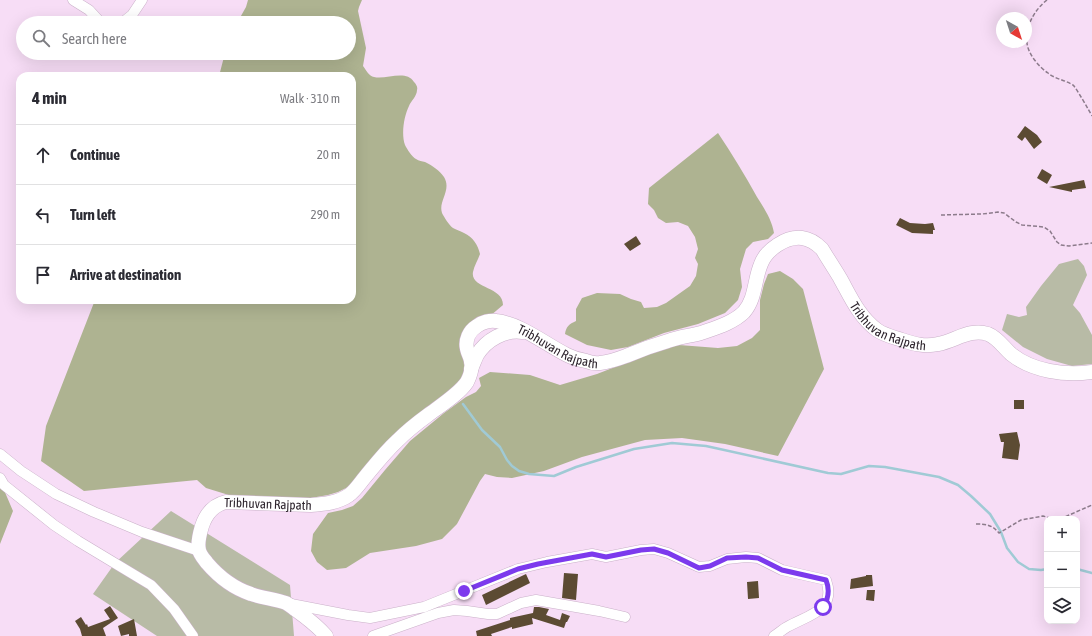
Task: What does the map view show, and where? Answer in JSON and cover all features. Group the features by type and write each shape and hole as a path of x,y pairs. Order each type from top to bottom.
{"highway":[{"name":"Tribhuvan Rajpath","path":"199,551 198,544 206,517 211,509 222,502 231,501 300,505 320,504 337,501 351,494 396,441 456,393 465,384 470,376 472,363 467,350 467,341 471,332 477,326 489,321 496,321 528,333 568,356 587,362 598,363 612,360 669,340 715,328 739,316 748,307 754,293 760,264 769,252 776,246 794,238 801,238 822,249 860,312 871,325 886,335 928,346 941,344 969,334 983,333 996,338 1011,354 1033,366 1070,373 1092,372"},
{"path":"471,370 477,355 492,339 511,332 518,331 528,333"},
{"path":"199,551 214,572 222,579 251,594 287,604 311,620 326,636"}],"street":[{"path":"73,0 89,10 95,16"},
{"path":"131,16 142,0"},
{"path":"0,454 21,471 56,494 142,532 199,551"},
{"path":"0,478 4,485 54,525 151,585 174,609 193,636"},
{"path":"373,636 518,569 592,554 606,557 654,549 668,553 699,568 710,566 727,558 758,558 782,570 826,580 829,588 828,600 823,607 816,613 786,627 774,636"},
{"path":"287,604 370,618 427,611 454,610 497,614 521,603 536,600 625,617"}],"path":[{"path":"1047,0 1037,9 1029,25 1026,36 1029,51 1041,67 1048,73 1074,85 1092,116"},
{"path":"941,215 998,212 1022,225 1044,227 1050,231 1055,239 1061,244 1068,246 1092,243"},
{"path":"1067,516 1092,506"},
{"path":"976,524 985,524 994,527 999,533 1022,520 1044,516"}],"green space":[{"path":"248,0 362,0 358,11 366,48 363,66 372,76 379,78 401,75 406,76 416,85 417,92 409,106 404,120 403,136 405,145 414,158 433,167 444,177 446,182 446,191 441,209 442,213 451,227 467,235 475,242 480,254 473,272 473,278 476,282 498,294 502,299 503,305 490,316 479,318 466,369 459,383 358,478 348,487 338,492 311,498 286,499 232,496 206,488 197,480 84,491 41,461 46,426 93,304 356,304 356,72 220,72 223,60 356,60 356,16 241,16"},
{"path":"718,133 765,210 770,219 774,233 768,239 753,242 746,249 740,269 742,287 738,300 725,313 698,324 664,333 628,347 611,350 587,345 565,334 568,326 576,321 576,309 582,298 597,293 620,294 641,302 644,308 657,307 666,303 690,286 696,276 698,264 695,258 698,249 695,237 688,226 678,222 666,223 658,218 654,210 648,204 649,188"},
{"path":"1078,259 1084,266 1087,275 1073,305 1080,313 1092,335 1092,364 1072,366 1047,359 1023,347 1002,330 1007,314 1019,317 1027,315 1026,307 1059,264"},
{"path":"780,271 793,279 803,289 824,369 778,456 725,444 682,438 645,440 582,457 544,471 512,478 497,477 485,474 457,524 442,539 416,546 370,553 346,568 327,570 317,562 311,551 313,534 328,513 353,506 362,498 410,441 444,413 466,397 476,392 481,386 479,378 490,372 530,375 560,385 597,374 661,349 679,345 718,348 737,346 752,338 760,330 760,300 764,284 768,274"},
{"path":"0,486 4,490 13,511 0,544"},
{"path":"171,511 290,585 294,636 157,636 93,594 115,563"}],"building":[{"path":"1025,126 1037,135 1042,142 1034,149 1025,137 1022,141 1017,137"},
{"path":"1042,169 1052,175 1047,184 1037,178"},
{"path":"1084,180 1086,188 1072,190 1072,192 1049,187"},
{"path":"900,218 910,223 933,223 935,230 933,230 933,234 912,233 896,225"},
{"path":"636,236 641,244 630,251 624,244"},
{"path":"1014,400 1024,400 1024,409 1014,409"},
{"path":"1017,432 1020,445 1018,460 1002,458 1004,442 1001,442 999,434"},
{"path":"564,573 578,574 576,600 562,598"},
{"path":"526,574 530,583 486,605 482,595"},
{"path":"872,575 873,586 850,589 851,579"},
{"path":"758,581 759,598 748,599 747,582"},
{"path":"867,590 875,590 874,601 866,600"},
{"path":"110,606 118,618 103,628 106,636 82,636 75,621 81,617 88,627 110,619 104,610"},
{"path":"534,607 549,609 546,615 560,620 562,613 570,616 564,628 532,618 533,624 512,629 512,627 491,634 492,636 477,636 476,631 510,620 510,618 533,613"},
{"path":"134,619 137,636 129,636 129,634 121,636 118,626"}],"waterway":[{"path":"463,404 482,430 500,447 512,466 519,471 529,474 554,476 576,467 634,449 672,443 706,446 828,473 841,474 869,466 885,467 939,477 958,485 990,514 1001,532 1007,548 1018,562 1029,569 1044,570"},
{"path":"1080,570 1092,573"}],"route":[{"path":"464,591 518,569 538,564 584,555 592,554 606,557 654,549 668,553 699,568 710,566 727,558 758,558 782,570 826,580 829,588 828,600 823,607"}]}
